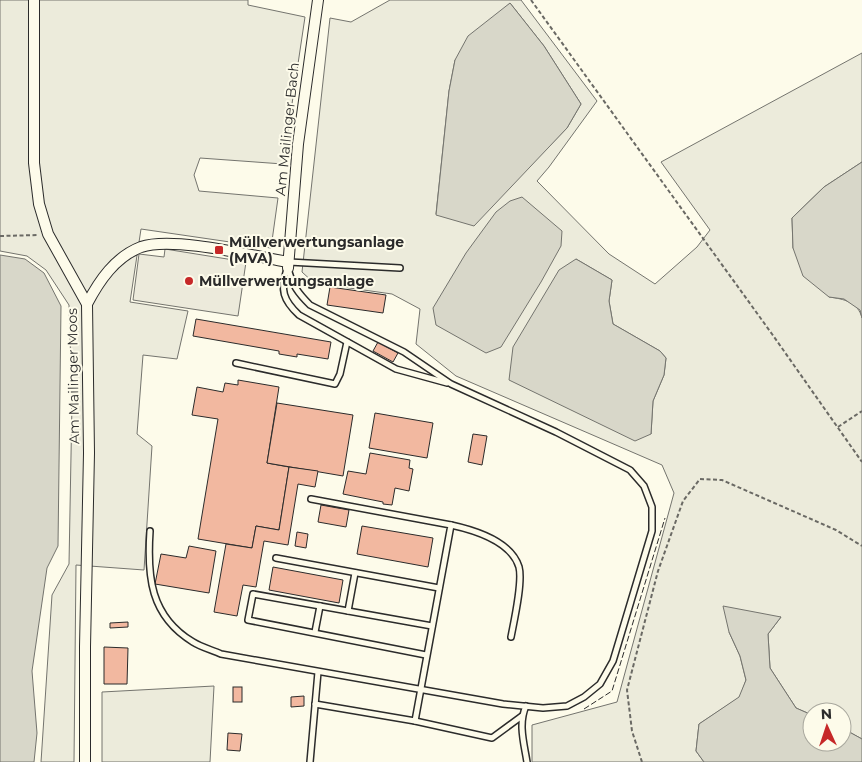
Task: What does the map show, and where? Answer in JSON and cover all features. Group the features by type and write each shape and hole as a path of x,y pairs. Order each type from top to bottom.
{"street":[{"name":"Am Mailinger Moos","path":"34,0 34,163 40,204 48,234 87,304 89,453 85,762"},
{"name":"Am Mailinger Bach","path":"288,265 298,144 318,0"},
{"path":"87,304 99,281 118,261 141,247 167,243 288,265"}],"lane":[{"path":"288,265 400,268"},
{"path":"150,531 149,574 154,596 164,617 176,631 194,643 221,654 318,672 543,708 567,706 584,698 600,684 613,661 652,532 652,507 644,486 630,470 556,432 451,384 396,369 299,315 290,306 282,284 288,265"},
{"path":"288,265 292,283 298,293 310,304 404,352 451,384"},
{"path":"236,363 335,384 340,374 347,342"},
{"path":"311,499 452,525 476,531 500,544 512,555 519,568 519,586 511,637"},
{"path":"415,721 452,525"},
{"path":"276,558 439,588"},
{"path":"348,611 355,573"},
{"path":"426,655 248,620 253,594 432,626"},
{"path":"315,632 320,606"},
{"path":"310,762 318,672"},
{"path":"315,704 415,721 492,738 522,716"},
{"path":"526,706 521,726 527,762"}],"path":[{"path":"530,0 862,462"},
{"path":"0,236 48,234"},
{"path":"838,427 862,411"},
{"path":"642,762 632,731 627,690 658,571 683,501 700,479 722,480 836,530 862,546"}],"shaded area":[{"path":"0,0 248,0 248,5 305,17 283,164 200,158 194,175 199,191 278,198 271,248 141,229 130,302 188,311 177,359 143,355 137,434 152,446 144,570 76,565 74,762 41,762 52,595 69,564 72,402 69,305 46,270 27,256 0,251"},
{"path":"390,0 521,0 597,101 537,181 609,254 655,284 697,247 710,230 661,162 862,53 862,162 824,187 792,218 793,248 829,297 850,302 857,308 862,318 862,739 852,734 852,702 802,702 802,711 796,708 770,668 768,634 781,617 729,632 740,656 746,680 740,697 699,724 696,751 704,762 532,762 532,725 617,702 674,493 662,465 456,376 416,344 420,309 392,294 314,283 302,272 330,18 351,22","holes":["510,3 544,46 581,104 567,128 516,180 436,214 449,91 455,60","576,259 612,280 609,301 613,324 660,351 666,358 664,375 653,401 651,434"]},
{"path":"510,3 544,46 581,104 567,128 474,226 436,215 449,91 455,60 468,36"},
{"path":"862,162 862,318 860,310 844,299 829,297 803,276 793,248 792,218 824,187"},
{"path":"522,197 562,231 561,246 501,347 486,353 436,325 433,308 466,253 496,212 510,201"},
{"name":"Müllverwertungsanlage","path":"165,249 246,262 238,316 133,300 139,254 164,257"},
{"path":"0,255 25,259 44,273 61,306 58,546 47,568 32,671 37,733 34,762 0,762"},
{"path":"576,259 612,280 609,301 613,324 660,351 666,358 664,375 653,401 651,434 635,441 509,380 513,347 559,270"},
{"path":"723,606 781,617 768,634 770,668 796,708 802,711 802,752 852,752 852,734 862,739 862,762 704,762 696,751 699,724 739,697 746,680 740,656 729,632"},
{"path":"214,686 210,762 102,762 102,692"}],"building":[{"path":"330,287 386,295 383,313 327,305"},
{"path":"196,319 331,342 328,359 297,354 297,357 279,354 279,351 193,336"},
{"path":"378,342 398,353 393,362 373,351"},
{"path":"238,380 279,387 267,463 289,467 279,530 256,526 252,548 198,539 218,419 192,415 197,387 223,392 225,383 238,385"},
{"path":"277,403 353,415 343,476 267,463"},
{"path":"375,413 433,423 427,458 369,448"},
{"path":"473,434 487,436 482,465 468,462"},
{"path":"370,453 410,460 409,468 413,469 409,491 395,488 392,505 343,494 348,471 366,474"},
{"path":"289,467 318,471 315,487 298,484 288,545 264,541 256,587 243,585 237,616 214,612 226,544 252,548 256,526 279,530"},
{"path":"321,505 349,510 346,527 318,522"},
{"path":"362,526 433,538 428,567 357,554"},
{"path":"297,532 308,534 306,548 295,546"},
{"path":"189,546 216,551 209,593 155,584 161,554 186,558"},
{"path":"273,567 343,580 339,603 269,590"},
{"path":"128,622 128,627 110,628 110,623"},
{"path":"104,647 128,648 127,684 104,684"},
{"path":"233,687 242,687 242,702 233,702"},
{"path":"304,696 304,706 291,707 291,697"},
{"path":"228,733 242,734 240,751 227,750"}],"fence":[{"path":"584,709 612,691 665,518"}],"place":[{"name":"Müllverwertungsanlage (MVA)","path":"219,250"},
{"name":"Müllverwertungsanlage","path":"189,281"}]}
